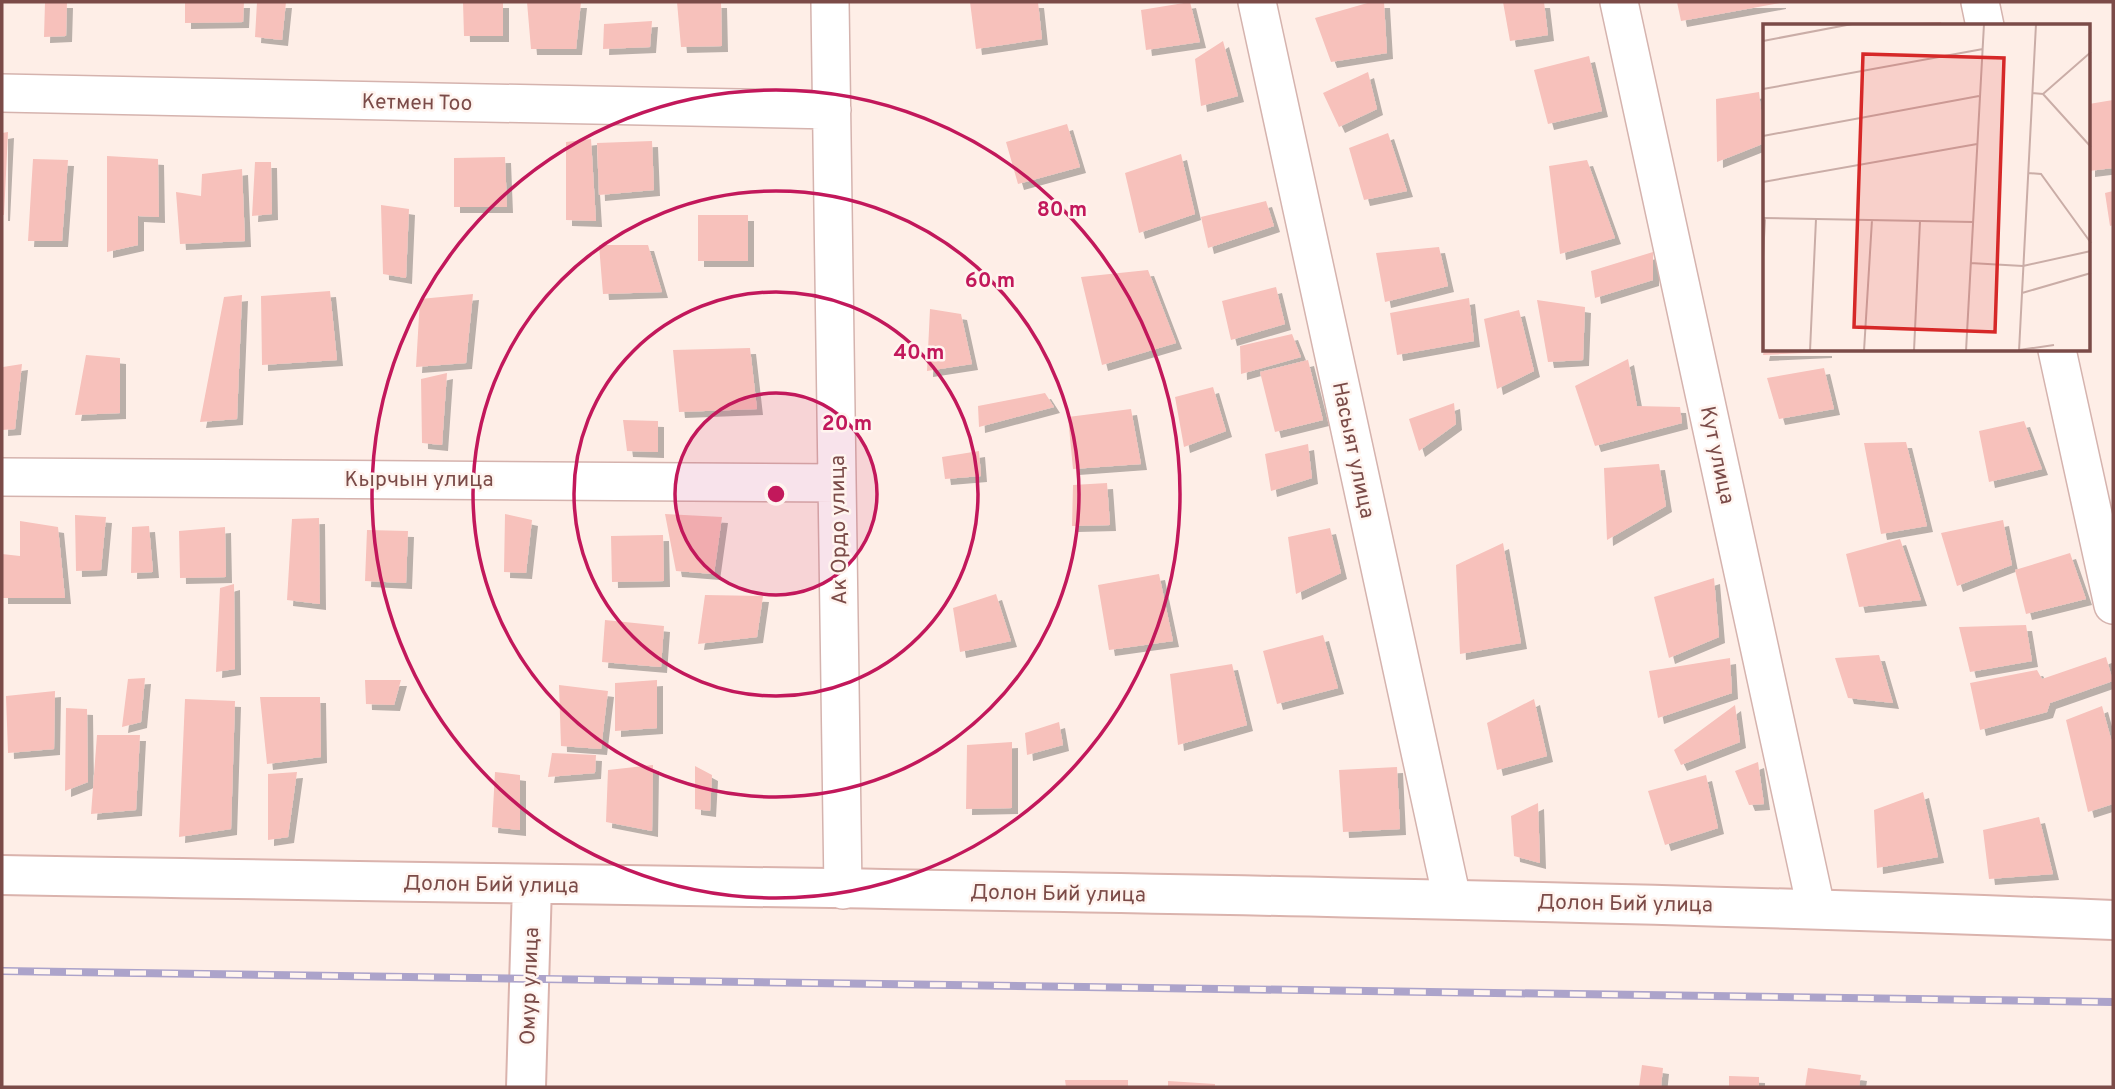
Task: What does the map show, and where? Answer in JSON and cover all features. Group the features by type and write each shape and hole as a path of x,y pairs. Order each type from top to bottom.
{"street":[{"name":"Ак Ордо улица","path":"830,2 843,890"},
{"name":"Насыят улица","path":"1257,2 1452,899"},
{"name":"Кут улица","path":"1619,2 1816,908"},
{"path":"1980,2 1986,24"},
{"name":"Кетмен Тоо","path":"2,93 832,110"},
{"path":"2057,352 2113,605"},
{"name":"Кырчын улица","path":"2,477 837,482"},
{"name":"Долон Бий улица","path":"2,874 1452,899 1816,908 2113,920"},
{"name":"Омур улица","path":"526,1087 532,885"}],"building":[{"path":"45,2 67,2 66,36 44,37"},
{"path":"185,2 244,2 243,22 185,23"},
{"path":"257,2 286,2 282,40 255,37"},
{"path":"463,2 503,2 503,36 464,36"},
{"path":"527,2 581,2 576,49 531,49"},
{"path":"677,2 721,2 722,46 681,47"},
{"path":"970,2 1038,2 1042,39 976,49"},
{"path":"1190,2 1200,42 1146,50 1141,10"},
{"path":"1371,2 1384,2 1387,53 1331,62 1315,18"},
{"path":"1503,2 1544,2 1548,35 1510,41"},
{"path":"1677,2 1780,2 1780,3 1681,21"},
{"path":"652,21 650,47 603,49 604,24"},
{"path":"1941,22 1942,24 1887,24"},
{"path":"1223,41 1238,96 1201,106 1195,59"},
{"path":"1589,56 1602,111 1548,124 1534,70"},
{"path":"1368,72 1377,109 1339,127 1323,93"},
{"path":"1759,92 1763,144 1717,162 1716,99"},
{"path":"2113,100 2113,168 2090,171 2090,104"},
{"path":"1067,124 1080,167 1018,184 1006,142"},
{"path":"8,132 4,215 2,215 2,133"},
{"path":"1388,133 1407,191 1364,200 1349,148"},
{"path":"591,139 596,221 566,220 566,142"},
{"path":"652,141 654,190 599,195 597,143"},
{"path":"1181,154 1195,214 1139,233 1125,173"},
{"path":"107,156 158,159 159,217 138,216 138,245 107,252"},
{"path":"505,157 507,207 454,207 454,158"},
{"path":"33,159 68,160 62,241 28,241"},
{"path":"1587,160 1615,238 1560,254 1549,166"},
{"path":"255,162 271,162 272,214 252,216"},
{"path":"242,169 245,241 180,244 176,192 201,196 202,174"},
{"path":"2113,191 2113,225 2110,226 2105,193"},
{"path":"1266,201 1274,226 1208,248 1201,217"},
{"path":"381,205 409,209 406,278 383,274"},
{"path":"698,215 748,215 748,261 698,261"},
{"path":"599,245 648,245 662,292 603,294"},
{"path":"1439,247 1448,286 1385,302 1376,253"},
{"path":"1653,252 1653,280 1595,298 1591,271"},
{"path":"1148,270 1176,343 1102,365 1081,277"},
{"path":"1276,287 1285,324 1231,340 1222,301"},
{"path":"330,291 337,360 262,365 261,296"},
{"path":"473,294 466,363 416,367 420,299"},
{"path":"242,295 237,419 200,422 224,297"},
{"path":"1469,298 1474,341 1397,355 1390,313"},
{"path":"1537,300 1585,307 1583,360 1548,362"},
{"path":"930,309 961,314 972,364 927,371"},
{"path":"1519,310 1534,371 1497,389 1484,319"},
{"path":"1292,334 1301,357 1241,374 1240,346"},
{"path":"750,348 757,409 679,412 673,350"},
{"path":"1764,352 1826,352 1763,355"},
{"path":"86,355 120,358 120,413 75,415"},
{"path":"1628,359 1637,406 1680,407 1682,423 1595,446 1575,386"},
{"path":"1308,360 1323,420 1275,432 1260,372"},
{"path":"22,364 15,429 2,430 3,367"},
{"path":"1824,368 1834,409 1779,419 1767,378"},
{"path":"447,373 442,445 422,443 421,379"},
{"path":"1213,387 1226,431 1184,447 1175,397"},
{"path":"1045,393 1054,407 979,427 978,406"},
{"path":"1454,403 1456,424 1419,451 1409,419"},
{"path":"1131,409 1141,464 1073,469 1068,417"},
{"path":"623,420 658,421 658,452 627,451"},
{"path":"2024,421 2042,469 1989,482 1979,431"},
{"path":"1906,442 1927,526 1881,534 1864,443"},
{"path":"1308,444 1312,478 1271,491 1265,454"},
{"path":"979,451 981,476 945,479 942,457"},
{"path":"1659,464 1666,506 1607,540 1604,468"},
{"path":"1107,483 1110,525 1072,526 1073,485"},
{"path":"505,514 532,520 526,573 504,572"},
{"path":"665,514 722,517 714,574 676,571"},
{"path":"75,515 106,517 101,570 76,571"},
{"path":"319,518 320,604 287,600 292,519"},
{"path":"2003,520 2012,565 1957,586 1941,533"},
{"path":"20,521 58,527 65,598 2,598 2,554 20,556"},
{"path":"149,526 153,572 131,573 132,527"},
{"path":"225,527 226,577 180,578 179,531"},
{"path":"1330,528 1341,573 1296,594 1288,537"},
{"path":"367,530 408,531 406,583 365,581"},
{"path":"663,535 664,581 612,582 611,536"},
{"path":"1900,539 1921,600 1859,607 1846,554"},
{"path":"1503,543 1521,643 1460,654 1456,565"},
{"path":"2070,553 2086,599 2026,614 2015,570"},
{"path":"1159,574 1173,641 1109,650 1098,585"},
{"path":"1714,578 1719,637 1669,658 1654,597"},
{"path":"234,584 235,669 216,672 220,588"},
{"path":"996,594 1011,641 960,652 953,608"},
{"path":"705,595 763,596 757,637 698,644"},
{"path":"605,620 664,626 661,667 602,662"},
{"path":"2026,625 2032,661 1970,672 1959,627"},
{"path":"1323,635 1338,688 1277,704 1263,651"},
{"path":"1879,655 1893,703 1848,698 1835,658"},
{"path":"2106,657 2113,681 2050,703 2047,712 1980,730 1970,683 2037,670 2042,679"},
{"path":"1730,658 1732,693 1658,718 1649,671"},
{"path":"1232,664 1247,725 1178,745 1170,674"},
{"path":"145,678 141,722 122,727 128,679"},
{"path":"365,680 401,680 394,705 366,704"},
{"path":"657,680 657,728 615,731 615,683"},
{"path":"559,685 608,691 601,749 561,746"},
{"path":"55,691 54,749 8,753 6,696"},
{"path":"260,697 320,697 321,757 267,764"},
{"path":"185,699 235,701 231,829 179,837"},
{"path":"1534,699 1547,756 1497,770 1487,723"},
{"path":"1735,705 1740,742 1681,765 1674,750"},
{"path":"2102,706 2113,746 2113,804 2088,812 2066,720"},
{"path":"66,708 87,709 88,782 65,791"},
{"path":"1059,722 1063,745 1027,755 1025,733"},
{"path":"97,735 140,735 136,810 91,814"},
{"path":"1012,742 1012,808 966,809 967,745"},
{"path":"552,753 596,755 595,773 548,777"},
{"path":"1758,762 1764,804 1749,805 1735,771"},
{"path":"653,765 652,831 606,822 608,770"},
{"path":"695,766 712,775 710,811 695,809"},
{"path":"1397,767 1400,829 1343,832 1339,770"},
{"path":"297,772 288,837 268,840 268,774"},
{"path":"495,772 520,775 520,830 492,827"},
{"path":"1706,775 1718,828 1665,845 1648,791"},
{"path":"1923,792 1938,857 1877,868 1874,810"},
{"path":"1538,803 1540,863 1514,856 1511,816"},
{"path":"2039,817 2053,874 1989,879 1983,830"},
{"path":"1642,1065 1663,1068 1661,1087 1639,1087"},
{"path":"1808,1068 1861,1075 1859,1087 1805,1087"},
{"path":"1729,1076 1759,1077 1759,1087 1729,1087"},
{"path":"1065,1080 1128,1080 1128,1087 1066,1087"},
{"path":"1168,1081 1215,1084 1215,1087 1168,1087"}],"railway":[{"path":"2,971 2113,1002"}]}
